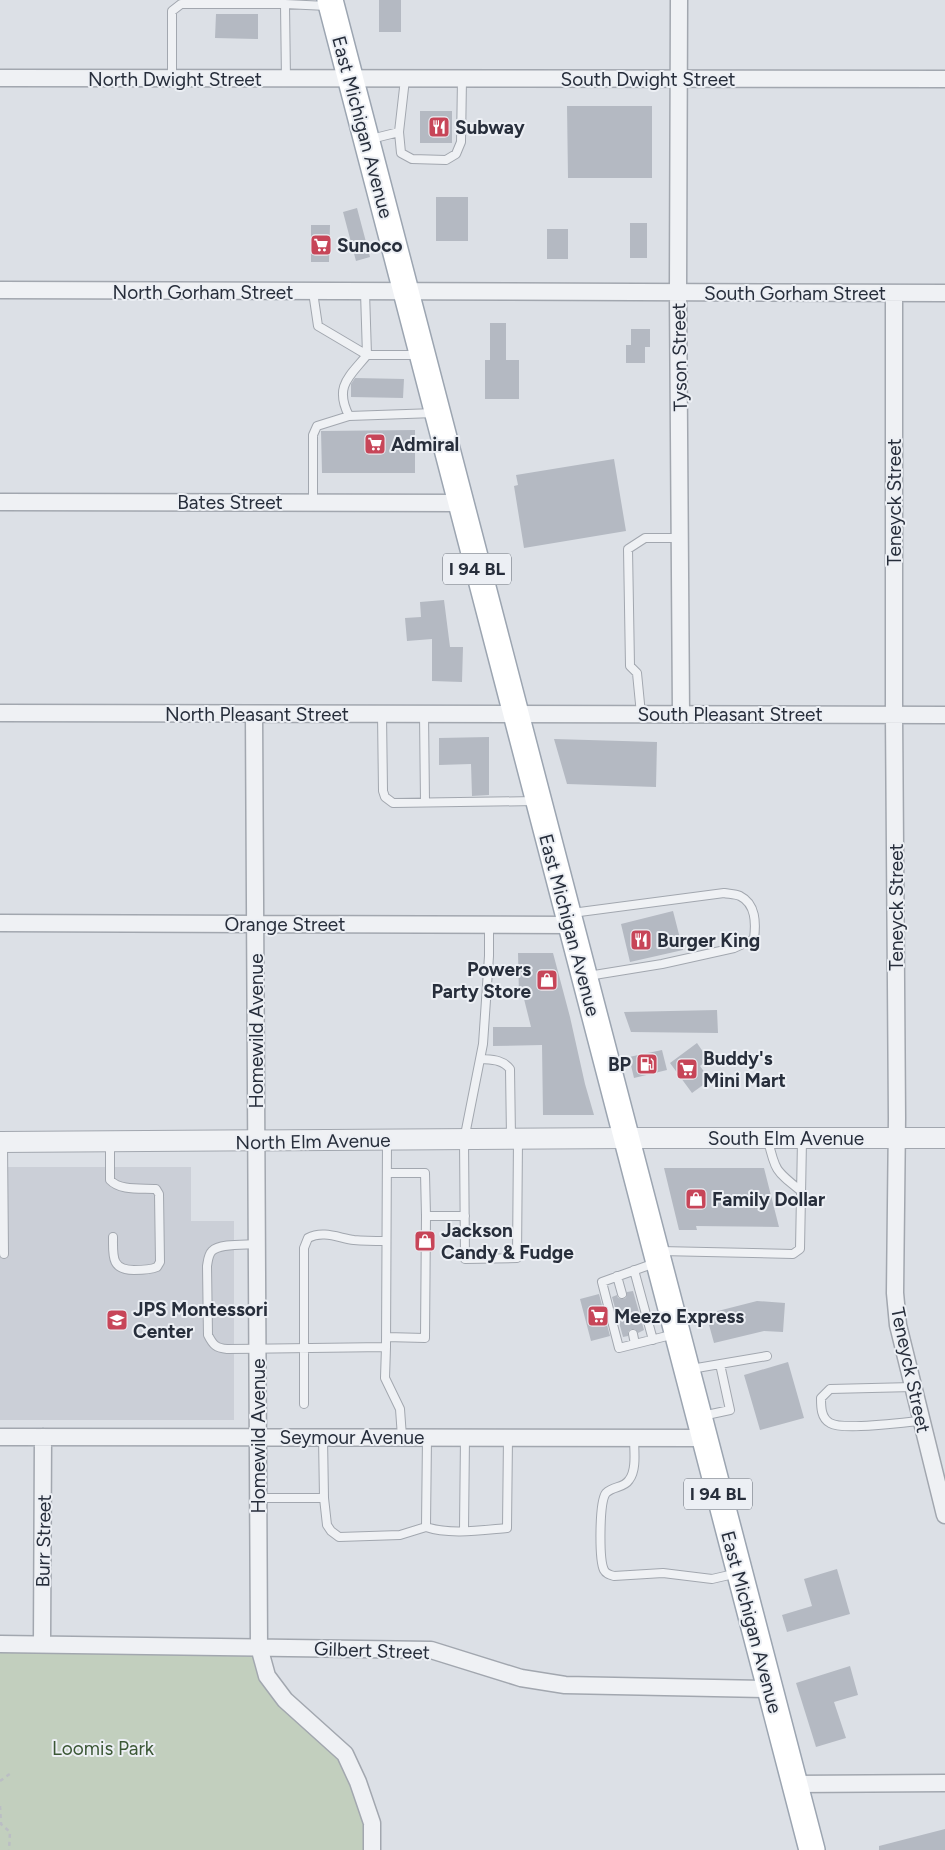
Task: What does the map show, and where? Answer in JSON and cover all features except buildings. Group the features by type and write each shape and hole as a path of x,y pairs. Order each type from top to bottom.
{"main road":[{"name":"East Michigan Avenue","path":"330,3 812,1850"}],"street":[{"name":"Tyson Street","path":"679,0 678,293 681,714"},
{"name":"North Dwight Street","path":"0,78 350,79"},
{"name":"South Dwight Street","path":"350,79 945,79"},
{"name":"North Gorham Street","path":"0,290 405,292"},
{"name":"South Gorham Street","path":"405,292 945,293"},
{"name":"Teneyck Street","path":"894,293 897,1138 895,1293 898,1325 945,1515"},
{"name":"Bates Street","path":"0,502 460,503"},
{"name":"North Pleasant Street","path":"0,713 515,714"},
{"name":"Homewild Avenue","path":"254,714 259,1647 267,1676 285,1700 345,1754 358,1782 372,1823 372,1850"},
{"name":"South Pleasant Street","path":"515,714 945,715"},
{"name":"Orange Street","path":"0,923 489,924 569,919"},
{"name":"South Elm Avenue","path":"626,1138 945,1138"},
{"name":"North Elm Avenue","path":"1,1142 255,1142 626,1138"},
{"name":"Seymour Avenue","path":"0,1437 634,1438 701,1428"},
{"name":"Burr Street","path":"42,1644 43,1437"},
{"name":"Gilbert Street","path":"0,1644 431,1650 520,1678 565,1685 770,1689"},
{"path":"794,1784 945,1783"}],"lane":[{"path":"172,78 172,11 182,4 330,3"},
{"path":"285,4 286,80"},
{"path":"405,79 399,132 401,153 412,159 446,160 456,154 461,142 462,79"},
{"path":"366,140 399,132"},
{"path":"313,292 318,326 367,355 422,355"},
{"path":"349,416 343,404 344,383 367,355 365,292"},
{"path":"313,503 313,435 317,426 349,416 437,413"},
{"path":"641,714 637,673 630,666 628,549 645,538 680,538"},
{"path":"382,714 383,790 385,797 393,803 538,801"},
{"path":"424,714 425,802"},
{"path":"569,919 724,893 740,896 751,906 756,924 754,938 734,948 662,964 584,977"},
{"path":"480,1059 505,1063 510,1069 515,1139 517,1258 465,1259 464,1140 480,1059 483,1044 489,956 489,924"},
{"path":"767,1138 772,1163 779,1173 801,1191"},
{"path":"677,1334 619,1348 602,1282 634,1270 657,1256 793,1254 800,1249 802,1138"},
{"path":"387,1140 385,1378 400,1408 402,1437"},
{"path":"1,1142 4,1254"},
{"path":"110,1142 110,1180 113,1184 126,1188 156,1189 159,1194 160,1262 158,1267 150,1270 126,1270 116,1265 113,1256 113,1237"},
{"path":"386,1337 425,1338 426,1216 425,1173 387,1174"},
{"path":"426,1216 465,1216"},
{"path":"304,1404 304,1248 308,1238 315,1234 325,1234 353,1240 386,1241"},
{"path":"256,1244 218,1248 212,1251 207,1266 208,1335 212,1344 218,1348 227,1349 386,1347"},
{"path":"634,1270 653,1340"},
{"path":"617,1276 622,1294"},
{"path":"633,1334 635,1344"},
{"path":"686,1370 767,1356"},
{"path":"701,1428 730,1410 720,1364"},
{"path":"914,1387 830,1389 820,1398 822,1413 829,1423 843,1426 921,1421"},
{"path":"322,1437 327,1525 339,1537 400,1535 426,1527 435,1530 507,1528 508,1437"},
{"path":"426,1527 427,1437"},
{"path":"464,1530 465,1437"},
{"path":"634,1438 633,1468 630,1479 623,1486 614,1488 606,1493 602,1501 601,1552 604,1570 614,1576 664,1573 712,1579 739,1572"},
{"path":"258,1498 324,1498"}],"path":[{"path":"0,1781 10,1774"},
{"path":"0,1806 1,1824 10,1832 9,1850"}],"shaded area":[{"name":"JPS Montessori Center","path":"0,1167 191,1167 191,1221 234,1221 234,1420 0,1420"}],"green space":[{"name":"Loomis Park","path":"0,1645 259,1647 285,1700 358,1782 369,1850 0,1850"}],"place":[{"name":"Subway","path":"439,127"},
{"name":"Sunoco","path":"321,245"},
{"name":"Admiral","path":"375,444"},
{"name":"Burger King","path":"641,940"},
{"name":"Powers Party Store","path":"547,980"},
{"name":"BP","path":"647,1064"},
{"name":"Buddy's Mini Mart","path":"687,1069"},
{"name":"Family Dollar","path":"696,1199"},
{"name":"Jackson Candy & Fudge","path":"425,1241"},
{"name":"Meezo Express","path":"598,1316"},
{"name":"JPS Montessori Center","path":"117,1320"}]}
